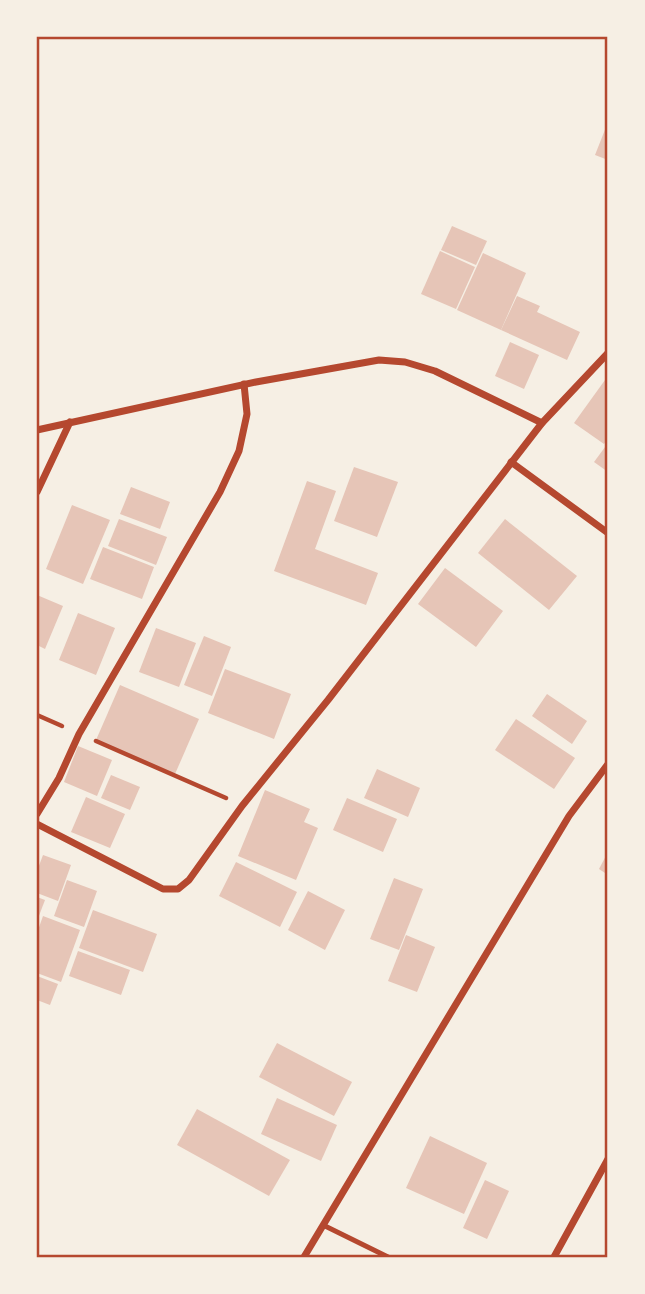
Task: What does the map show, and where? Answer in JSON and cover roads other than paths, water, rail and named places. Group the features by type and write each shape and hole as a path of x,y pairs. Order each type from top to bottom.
{"street":[{"path":"37,824 163,889 178,889 188,880 242,806 328,700 541,423 608,353"},
{"path":"37,430 244,384 379,360 405,362 435,371 541,423"},
{"path":"37,814 59,778 79,734 220,492 239,451 247,414 244,384"},
{"path":"37,492 70,422"},
{"path":"511,462 608,533"},
{"path":"304,1257 569,817 608,764"},
{"path":"554,1257 608,1159"}],"lane":[{"path":"323,1225 388,1257"}]}
